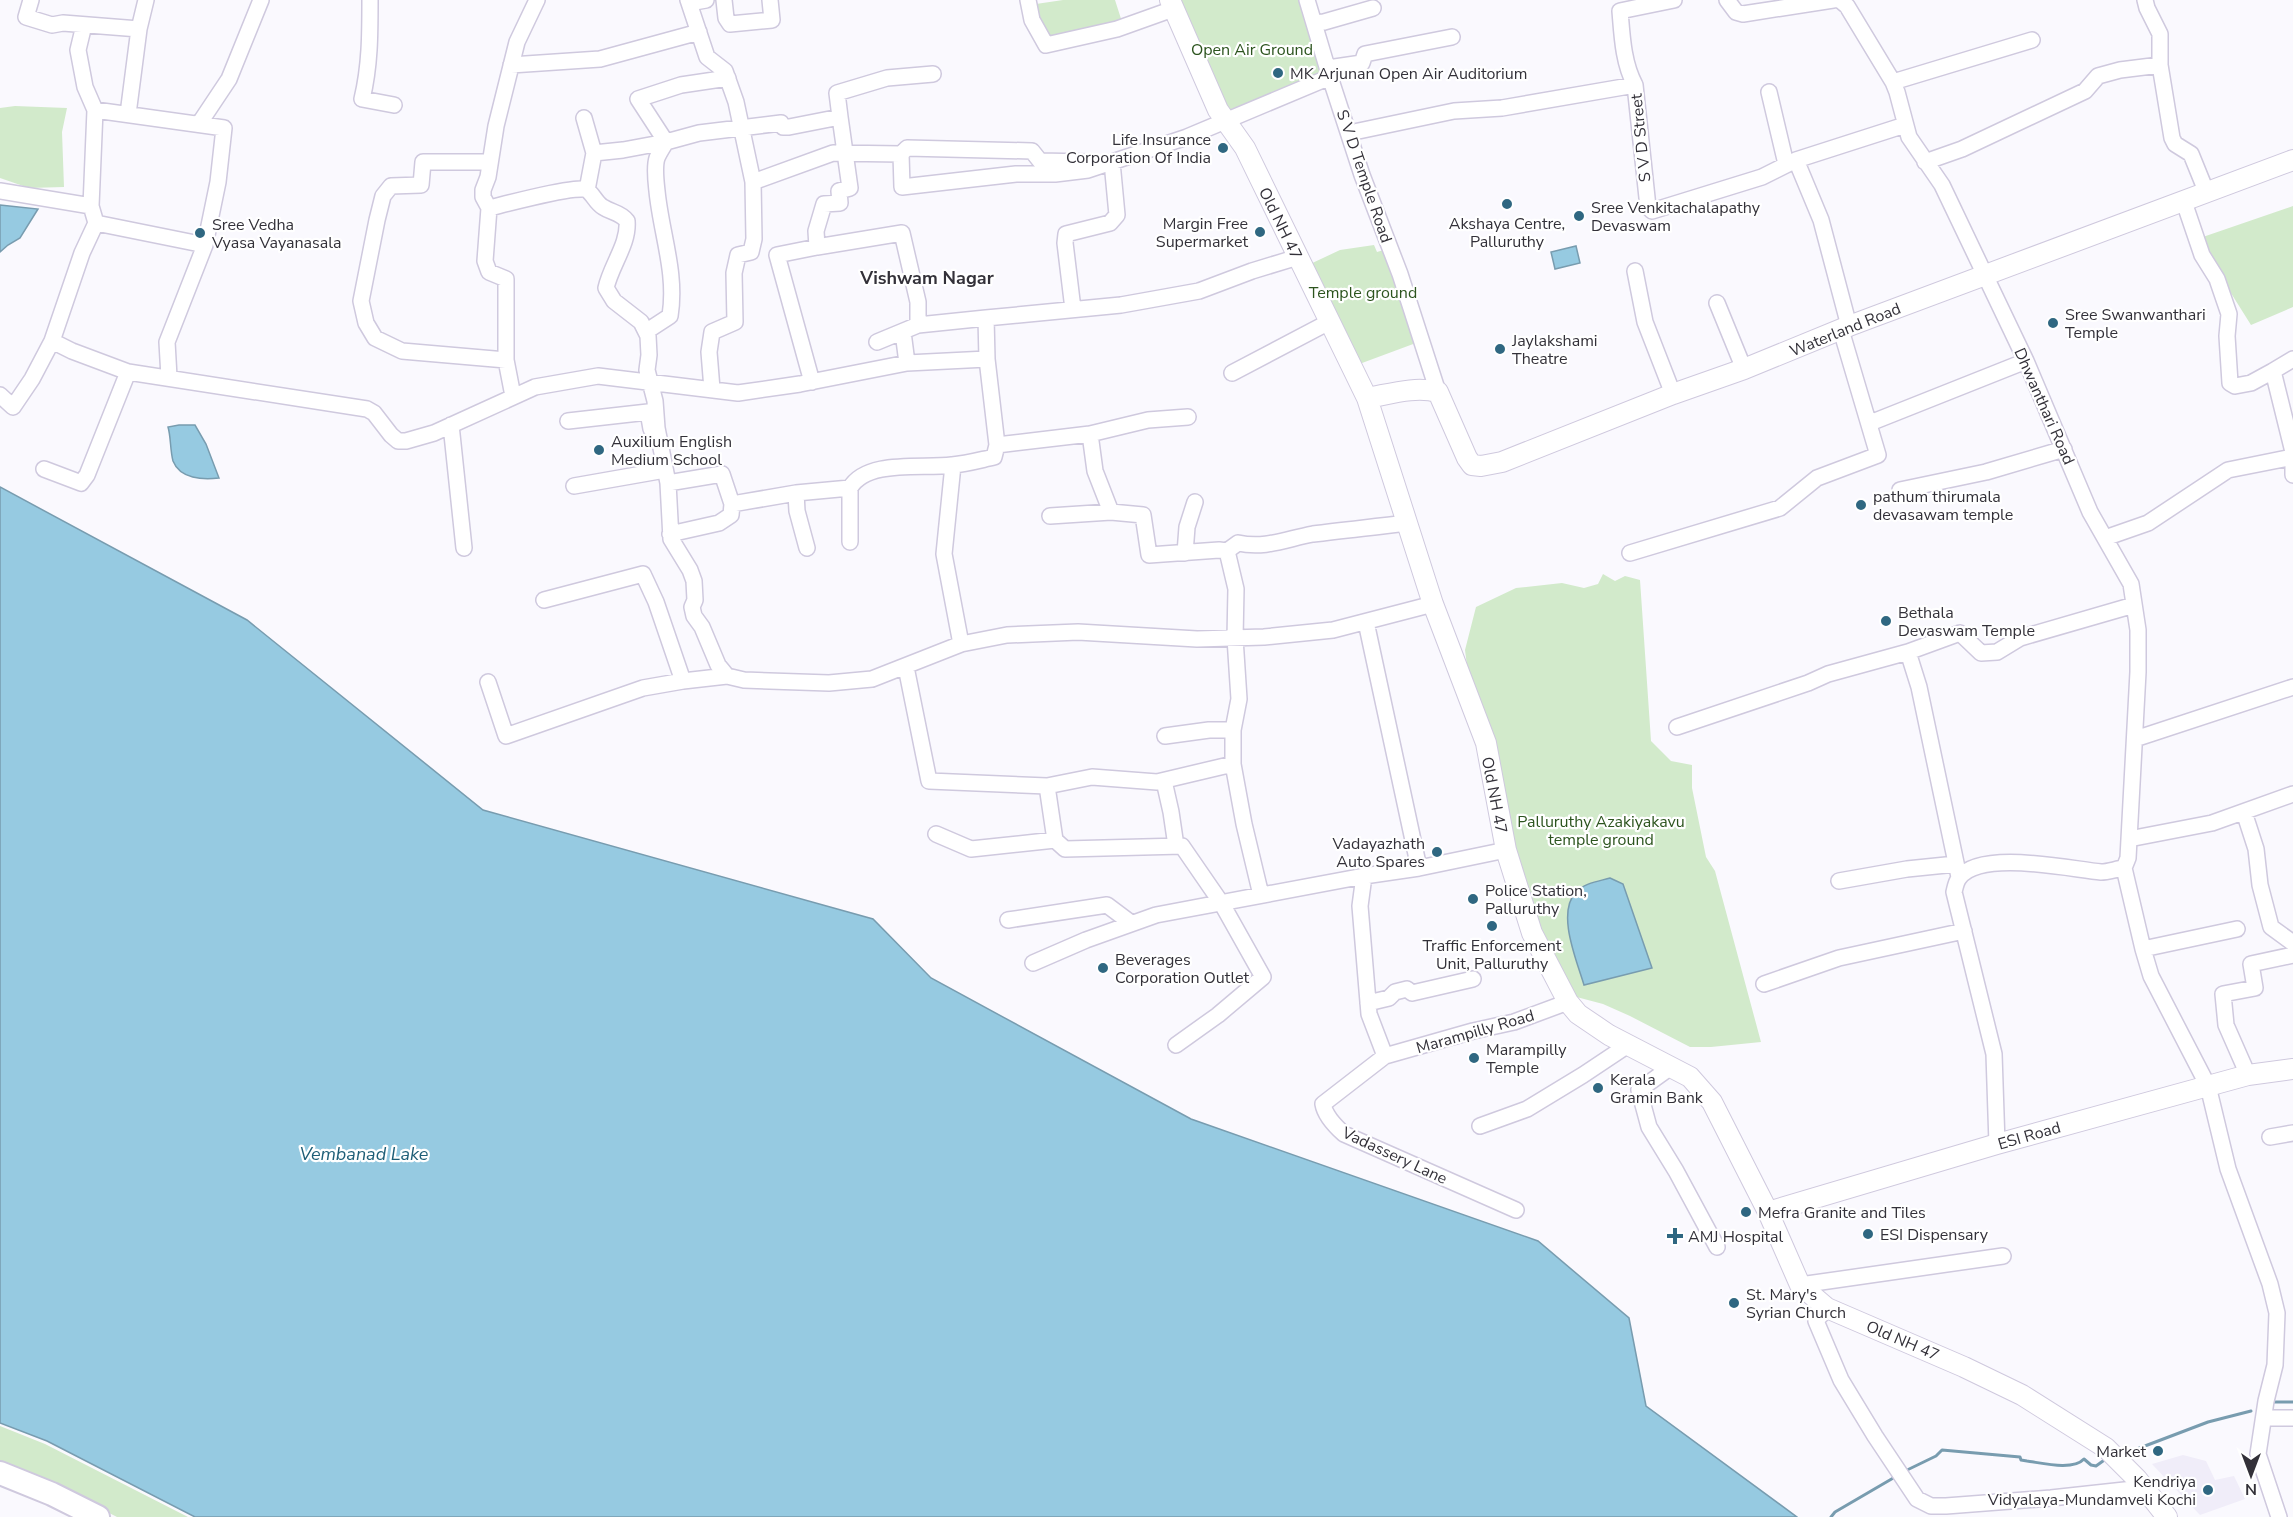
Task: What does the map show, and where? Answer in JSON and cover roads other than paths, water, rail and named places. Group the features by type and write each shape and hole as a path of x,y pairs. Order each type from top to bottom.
{"highway":[{"path":"0,1473 52,1494 98,1517"}],"main road":[{"name":"Old NH 47","path":"1172,4 1218,110 1245,148 1367,398 1433,604 1486,743 1506,850 1532,933 1568,1002 1578,1014 1628,1045 1689,1077 1712,1102 1768,1212 1800,1285 1827,1308 1964,1367 2022,1395 2106,1448 2168,1517"},
{"name":"Waterland Road","path":"1438,392 1472,465 1481,466 1502,462 1845,328 2293,160"},
{"path":"1367,398 1416,389 1438,392"},
{"name":"ESI Road","path":"1768,1212 1997,1144 2248,1075 2293,1069"}],"street":[{"path":"31,0 26,17 52,25 63,23 139,29"},
{"path":"128,114 139,29 146,0"},
{"path":"199,124 229,79 261,0"},
{"path":"370,0 370,48 362,99 394,105"},
{"path":"513,396 506,360 506,279 489,272 486,261 489,208 483,197 483,190 488,177 496,126 511,65 536,0"},
{"path":"706,0 689,2 707,57 725,71 736,102 753,182 754,239 751,252 738,255 734,273 735,322 712,332 709,352 712,389"},
{"path":"724,0 726,18 730,24 772,20 770,0"},
{"path":"1028,0 1032,20 1046,45 1117,29 1172,4"},
{"name":"S V D Temple Road","path":"1307,0 1362,175 1400,274 1438,392"},
{"path":"1635,85 1631,78 1623,44 1620,11 1674,0"},
{"path":"1727,0 1736,12 1743,14 1843,2"},
{"path":"2145,0 2160,34 2160,65 2172,138 2175,144 2191,154 2206,191"},
{"name":"Dhwanthari Road","path":"1843,2 1893,82 1909,137 1942,185 2026,362 2090,512 2131,584 2138,630 2139,672 2130,839 2128,858 2124,868"},
{"path":"1314,23 1373,8"},
{"path":"0,395 13,406 32,379 52,341 82,253 96,223 91,206 96,110 86,87 78,50 84,25"},
{"path":"511,65 600,59 699,32"},
{"path":"901,154 902,187 1016,174 1055,174 1088,170 1187,137 1329,73 1362,63 1365,54 1452,37"},
{"path":"1893,82 2032,40"},
{"path":"1926,162 1962,149 2085,91 2098,76 2120,70 2160,65"},
{"path":"817,247 816,231 824,204 840,203 839,191 850,188 837,93 887,78 933,74"},
{"path":"666,142 638,99 681,85 728,78"},
{"name":"S V D Street","path":"1349,133 1454,111 1502,108 1635,85 1648,207 1652,211 1762,177 1791,162 1905,125"},
{"path":"1630,553 1780,508 1817,478 1878,455 1845,328 1821,220 1791,162 1769,92"},
{"path":"96,110 224,128 218,182 205,245 167,342 169,377"},
{"path":"594,153 666,142 699,133 781,123 783,127 789,127 840,117"},
{"path":"584,118 594,153 587,190"},
{"path":"646,331 670,316 673,298 671,272 660,219 656,184 656,160 666,142"},
{"path":"753,182 833,153 901,154 908,148 1032,151 1040,160 1087,162 1088,170"},
{"path":"490,162 423,162 421,185 391,186 383,196 361,301 366,323 375,338 402,351 506,360"},
{"path":"1073,309 1065,243 1066,234 1110,223 1117,215 1112,162"},
{"path":"489,208 555,193 587,190"},
{"path":"587,190 602,207 622,214 627,220 625,239 612,267 606,288 614,301 635,315 646,331 649,355 647,370 651,382 671,539 694,581 695,600 692,608 694,616 702,627 718,665 727,676"},
{"path":"0,191 91,206"},
{"path":"2184,202 2202,255 2217,279 2229,314 2230,383 2235,386 2251,383 2293,359"},
{"path":"96,223 205,245"},
{"path":"812,382 777,255 902,233 918,302 918,325"},
{"path":"877,342 918,325 1121,305 1199,291 1298,257"},
{"path":"1635,271 1645,322 1673,394"},
{"path":"1717,303 1744,369"},
{"path":"850,542 850,488 857,478 873,470 953,465 994,457 997,445 990,396 986,318"},
{"path":"1232,373 1329,322"},
{"path":"903,332 907,363"},
{"path":"52,341 128,372 368,409 398,441 414,440 535,387 598,376 738,393 812,382 907,363 987,359"},
{"path":"1870,423 2026,362"},
{"path":"2105,538 2148,522 2228,470 2293,454 2273,370"},
{"path":"44,469 81,483 87,475 128,372"},
{"path":"568,421 648,412 664,475"},
{"path":"997,445 1090,434 1148,420 1188,417"},
{"path":"451,425 464,548"},
{"path":"1090,434 1095,471 1111,512"},
{"path":"1900,490 1986,472 2064,449"},
{"path":"2293,464 2293,475"},
{"path":"953,465 944,554 961,644"},
{"path":"574,486 664,475 722,474 732,504 731,515 719,522 670,534"},
{"path":"732,504 850,488"},
{"path":"796,494 797,511 807,548"},
{"path":"1185,553 1187,527 1195,502"},
{"path":"1050,516 1111,512 1143,515 1149,555 1227,551 1238,543 1252,546 1269,545 1310,535 1407,523"},
{"path":"1227,551 1236,589 1235,638 1239,699 1233,730 1233,764 1261,895"},
{"path":"544,600 643,574 656,602 683,681"},
{"path":"488,682 506,736 643,688 727,676 744,680 829,683 872,679 961,644 1007,634 1078,632 1197,639 1235,638 1334,630 1433,604"},
{"path":"1677,727 1808,683 1828,674 1908,652 1960,633 1981,653 1997,652 2020,638 2134,605"},
{"path":"1366,622 1419,868"},
{"path":"1908,652 1919,687 1958,871 1954,892 1994,1054 1997,1144"},
{"path":"906,667 929,781 1047,786 1092,777 1157,782 1233,764"},
{"path":"2136,739 2293,687"},
{"path":"1165,736 1209,730 1233,730"},
{"path":"1164,781 1176,846"},
{"path":"1047,786 1055,840 1065,849 1182,846 1222,904 1263,977 1218,1015 1176,1045"},
{"path":"2130,839 2212,823 2293,794"},
{"path":"2244,812 2256,849 2260,885 2271,927 2293,943"},
{"path":"936,834 971,849 1055,840"},
{"path":"1033,963 1156,915 1364,876 1419,868 1506,850"},
{"path":"1839,880 1907,869 1958,871 1981,865 2016,862 2067,866 2103,872 2124,868 2151,976 2208,1086 2228,1169 2270,1284 2277,1313 2275,1365 2266,1401 2258,1454 2279,1517"},
{"path":"1364,876 1360,906 1369,1014 1385,1056"},
{"path":"1008,920 1107,905 1131,923"},
{"path":"2143,949 2237,929"},
{"path":"1764,984 1839,958 1964,931"},
{"path":"2248,1075 2226,1025 2223,994 2254,988 2251,964 2293,955"},
{"path":"1368,1004 1389,998 1395,992 1407,989 1412,993 1473,979"},
{"name":"Marampilly Road","path":"1385,1056 1514,1022 1568,1002"},
{"path":"1480,1125 1527,1109 1583,1076 1628,1045"},
{"name":"Vadassery Lane","path":"1385,1056 1323,1104 1336,1127 1344,1134 1516,1210"},
{"path":"1671,1067 1639,1090 1649,1127 1717,1247"},
{"path":"2270,1137 2293,1133"},
{"path":"1800,1285 2003,1256"},
{"path":"1827,1308 1816,1322 1841,1380 1917,1499 1931,1506 1946,1506 2144,1488"},
{"path":"2265,1418 2293,1418"}],"water":[{"path":"0,205 38,209 20,238 0,252"},
{"path":"1576,246 1580,263 1555,269 1551,252"},
{"path":"195,425 206,444 219,478 193,477 186,475 176,467 172,457 168,427"},
{"name":"Vembanad Lake","path":"0,487 247,620 483,810 873,919 931,978 1191,1119 1538,1241 1629,1318 1646,1406 1797,1517 195,1517 47,1441 0,1423"},
{"path":"1610,878 1623,884 1652,968 1584,985 1570,937 1568,912 1570,901 1583,886"}],"waterway":[{"path":"2271,1402 2293,1402"},
{"path":"2137,1449 2208,1422 2251,1411"},
{"path":"1903,1472 1936,1456 1942,1450 2020,1457 2021,1460 2057,1465 2073,1465 2084,1459 2096,1466 2103,1461"},
{"path":"1831,1517 1835,1512 1895,1477"}],"place":[{"name":"MK Arjunan Open Air Auditorium","path":"1278,73"},
{"name":"Life Insurance Corporation Of India","path":"1223,148"},
{"name":"Akshaya Centre, Palluruthy","path":"1507,204"},
{"name":"Sree Venkitachalapathy Devaswam","path":"1579,216"},
{"name":"Margin Free Supermarket","path":"1260,232"},
{"name":"Sree Vedha Vyasa Vayanasala","path":"200,233"},
{"name":"Sree Swanwanthari Temple","path":"2053,323"},
{"name":"Jaylakshami Theatre","path":"1500,349"},
{"name":"Auxilium English Medium School","path":"599,450"},
{"name":"pathum thirumala devasawam temple","path":"1861,505"},
{"name":"Bethala Devaswam Temple","path":"1886,621"},
{"name":"Vadayazhath Auto Spares","path":"1437,852"},
{"name":"Police Station, Palluruthy","path":"1473,899"},
{"name":"Traffic Enforcement Unit, Palluruthy","path":"1492,926"},
{"name":"Beverages Corporation Outlet","path":"1103,968"},
{"name":"Marampilly Temple","path":"1474,1058"},
{"name":"Kerala Gramin Bank","path":"1598,1088"},
{"name":"Mefra Granite and Tiles","path":"1746,1212"},
{"name":"ESI Dispensary","path":"1868,1234"},
{"name":"AMJ Hospital","path":"1675,1236"},
{"name":"St. Mary's Syrian Church","path":"1734,1303"},
{"name":"Market","path":"2158,1451"},
{"name":"Kendriya Vidyalaya-Mundamveli Kochi","path":"2208,1490"}],"district":[{"name":"Vishwam Nagar","path":"927,278"}],"park label":[{"name":"Open Air Ground","path":"1252,49"},
{"name":"Temple ground","path":"1363,292"},
{"name":"Palluruthy Azakiyakavu temple ground","path":"1601,830"}]}
